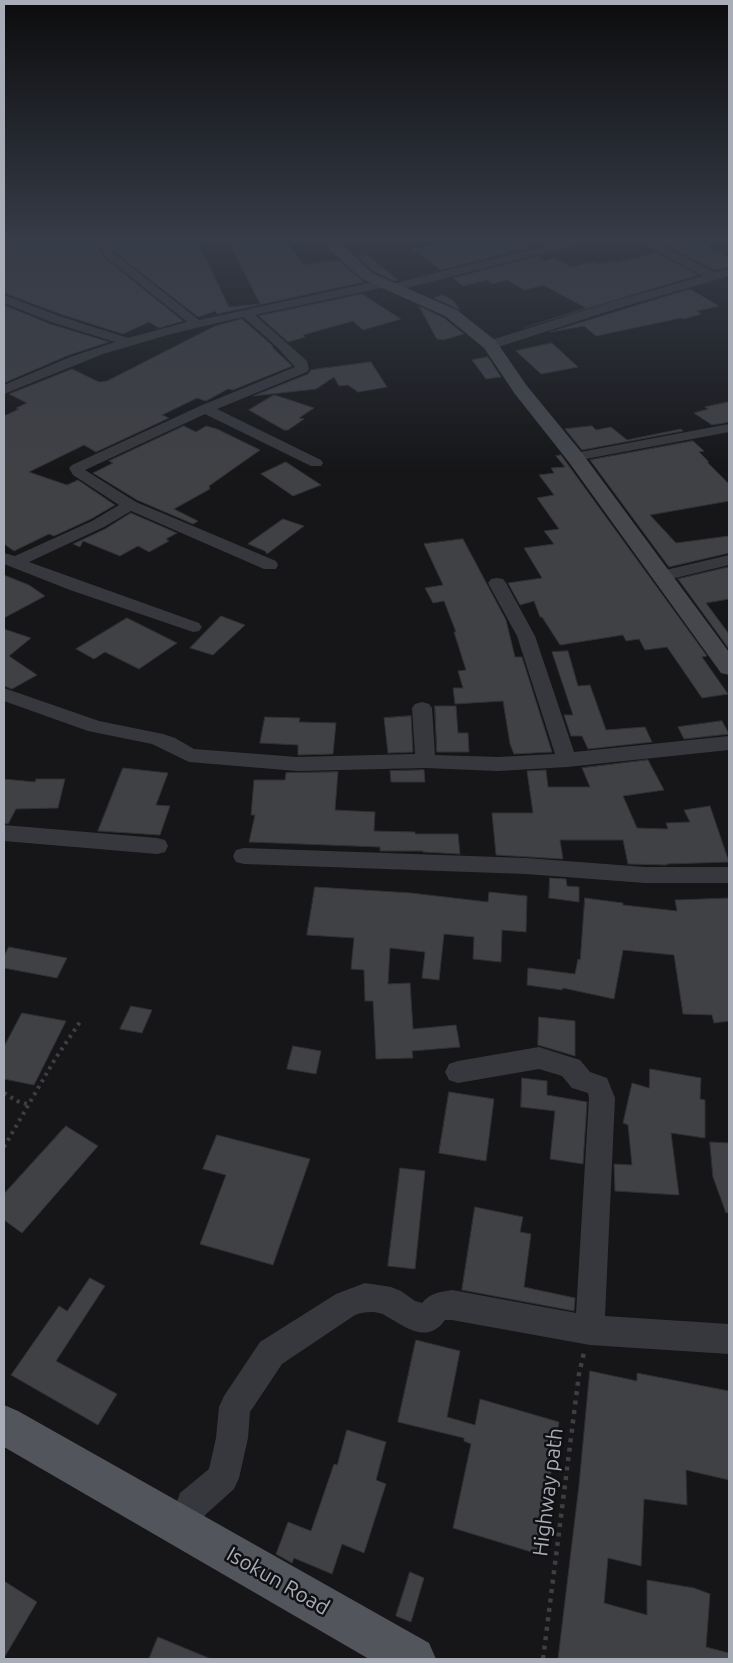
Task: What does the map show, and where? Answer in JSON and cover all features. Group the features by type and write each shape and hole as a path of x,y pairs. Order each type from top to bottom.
{"main road":[{"name":"Isokun Road","path":"4,1425 413,1659"}],"street":[{"path":"50,317 129,342"},
{"path":"188,317 197,324"},
{"path":"4,390 58,366 129,342 229,317"},
{"path":"249,317 282,344 302,364 302,369 205,409 77,468 78,472 130,505 270,565"},
{"path":"456,317 490,345 521,390 575,457 729,668"},
{"path":"490,345 582,317"},
{"path":"205,409 316,462"},
{"path":"575,457 729,428"},
{"path":"10,560 98,524 130,505"},
{"path":"10,560 76,586 193,627"},
{"path":"663,576 729,560"},
{"path":"498,583 526,636 567,760"},
{"path":"4,694 95,726 139,735 185,751 297,764 425,760 498,764 567,760 729,743"},
{"path":"422,708 425,760"},
{"path":"4,833 157,846"},
{"path":"244,856 526,866 645,875 729,875"},
{"path":"458,1072 539,1058 572,1068 581,1080 598,1086 602,1098 590,1330"},
{"path":"185,1527 192,1506 223,1478 232,1438 235,1407 271,1353 346,1304 366,1297 390,1301 408,1314 428,1319 437,1308 452,1305 590,1330 729,1339"}],"path":[{"path":"4,1147 55,1059 82,1019"},
{"path":"4,1093 17,1101 30,1105"},
{"name":"Highway path","path":"543,1659 579,1374 590,1330"}],"building":[{"path":"4,317 32,317 109,342 69,355 4,383"},
{"path":"68,317 178,317 183,321 159,328 149,322 123,334"},
{"path":"260,317 397,317 401,319 363,330 353,321 303,335 305,337 288,342"},
{"path":"425,317 441,317 464,334 443,340 437,339"},
{"path":"600,317 692,317 596,336 584,326 550,332"},
{"path":"242,319 273,346 292,366 233,390 228,389 206,401 197,398 162,415 169,418 96,452 84,445 29,472 67,485 78,480 115,505 91,519 54,536 49,534 14,551 4,544 4,416 27,403 9,394 72,369 99,382 107,381 215,326"},
{"path":"552,343 578,367 541,374 516,351"},
{"path":"488,357 501,377 486,379 472,360"},
{"path":"371,362 387,387 358,392 348,385 339,386 334,377 316,389 253,396 308,374 311,370"},
{"path":"274,395 314,408 299,418 304,419 288,430 284,430 249,410"},
{"path":"729,402 729,422 712,425 694,413 708,409 705,407"},
{"path":"184,426 196,432 206,426 217,429 260,450 209,486 210,489 174,509 198,521 193,524 137,500 93,473 113,463 109,461"},
{"path":"592,426 596,430 611,427 627,440 681,429 683,431 582,450 565,429"},
{"path":"693,441 704,451 699,452 709,462 707,462 729,484 729,501 650,515 676,543 729,536 729,553 669,567 590,460"},
{"path":"561,455 707,656 702,657 728,694 702,698 667,647 645,650 639,639 626,641 623,635 560,645 542,617 540,617 534,601 520,605 508,583 542,578 524,548 554,544 544,531 559,529 537,498 554,495 539,475 554,473 551,468 565,467 556,456"},
{"path":"286,462 321,485 293,496 261,474"},
{"path":"131,513 177,533 166,539 169,541 149,552 138,546 120,556 83,541 80,547 73,544 105,529"},
{"path":"283,519 304,526 267,554 265,551 248,544"},
{"path":"463,539 506,620 515,657 522,657 552,752 514,754 510,744 503,701 455,704 453,688 463,688 458,671 466,670 454,632 456,632 444,601 433,603 425,588 443,585 424,544"},
{"path":"729,567 729,599 706,603 729,634 729,649 678,579"},
{"path":"4,575 29,585 45,596 4,618"},
{"path":"221,616 245,625 213,655 190,648"},
{"path":"127,618 177,643 139,669 105,652 94,659 76,649"},
{"path":"4,629 31,638 9,656 37,675 12,689 4,686"},
{"path":"568,651 578,686 590,685 606,730 645,727 652,742 588,749 582,736 571,736 564,715 573,715 552,652"},
{"path":"435,706 456,706 458,733 468,733 469,752 437,752"},
{"path":"411,716 413,752 388,753 384,718"},
{"path":"265,717 300,718 299,722 336,723 333,754 298,755 298,745 260,743"},
{"path":"722,721 729,734 684,739 678,727"},
{"path":"648,760 664,790 623,796 637,828 668,829 666,823 690,822 684,810 710,806 729,862 667,865 628,864 623,840 560,840 563,859 496,855 492,813 533,813 527,771 546,770 548,787 590,787 582,768"},
{"path":"123,768 168,773 156,805 170,806 160,835 98,831"},
{"path":"424,770 425,782 391,782 390,771"},
{"path":"338,772 335,810 375,812 374,831 415,832 415,834 458,834 460,854 423,851 380,851 380,847 249,842 255,815 251,815 254,780 285,780 286,773"},
{"path":"4,779 35,782 36,779 65,779 58,808 16,809 8,824 4,823"},
{"path":"550,878 566,879 567,886 579,887 579,902 549,898"},
{"path":"315,887 411,893 488,902 489,892 527,896 526,932 502,930 501,962 473,959 474,937 444,934 439,980 422,978 425,952 390,948 388,984 410,983 413,1029 456,1025 460,1047 412,1051 413,1058 376,1059 373,1001 365,1001 364,970 351,969 354,938 307,935"},
{"path":"585,898 623,903 623,905 677,911 675,900 729,898 729,1021 714,1023 712,1015 683,1014 674,955 623,950 614,999 563,988 562,990 527,985 528,968 575,974 578,959 580,960"},
{"path":"9,947 67,958 57,978 4,968 4,956"},
{"path":"131,1006 152,1010 142,1033 120,1029"},
{"path":"22,1013 66,1021 34,1085 4,1079 4,1047"},
{"path":"539,1017 575,1021 575,1056 538,1045"},
{"path":"293,1046 321,1051 316,1074 287,1069"},
{"path":"650,1069 701,1078 700,1099 705,1100 705,1138 671,1133 679,1195 615,1191 614,1164 632,1165 628,1125 623,1123 632,1083 649,1088"},
{"path":"522,1078 547,1081 547,1095 587,1102 583,1164 550,1159 555,1111 521,1107"},
{"path":"449,1092 494,1099 486,1161 439,1153"},
{"path":"66,1126 98,1146 22,1233 4,1220 4,1194"},
{"path":"217,1135 310,1159 273,1265 200,1244 226,1175 203,1169"},
{"path":"710,1142 729,1143 729,1212 726,1213 713,1177"},
{"path":"400,1168 425,1171 415,1269 388,1266"},
{"path":"475,1207 523,1217 520,1232 531,1234 524,1287 575,1298 574,1311 462,1290"},
{"path":"90,1278 105,1286 56,1361 117,1394 98,1425 11,1375 59,1306 67,1311"},
{"path":"416,1340 460,1351 447,1417 475,1425 480,1399 559,1422 538,1554 453,1528 471,1444 464,1441 464,1438 398,1422"},
{"path":"590,1371 637,1381 637,1373 729,1391 729,1480 686,1470 687,1505 644,1499 641,1566 608,1558 604,1603 647,1615 647,1580 694,1588 710,1594 706,1647 729,1653 729,1659 558,1659 579,1485"},
{"path":"347,1430 386,1442 376,1480 386,1484 364,1553 342,1544 332,1574 294,1558 292,1563 276,1554 288,1522 311,1531 334,1464 337,1465"},
{"path":"410,1572 424,1578 411,1622 396,1616"},
{"path":"4,1581 37,1602 4,1658"},
{"path":"158,1637 211,1659 149,1659"}]}
